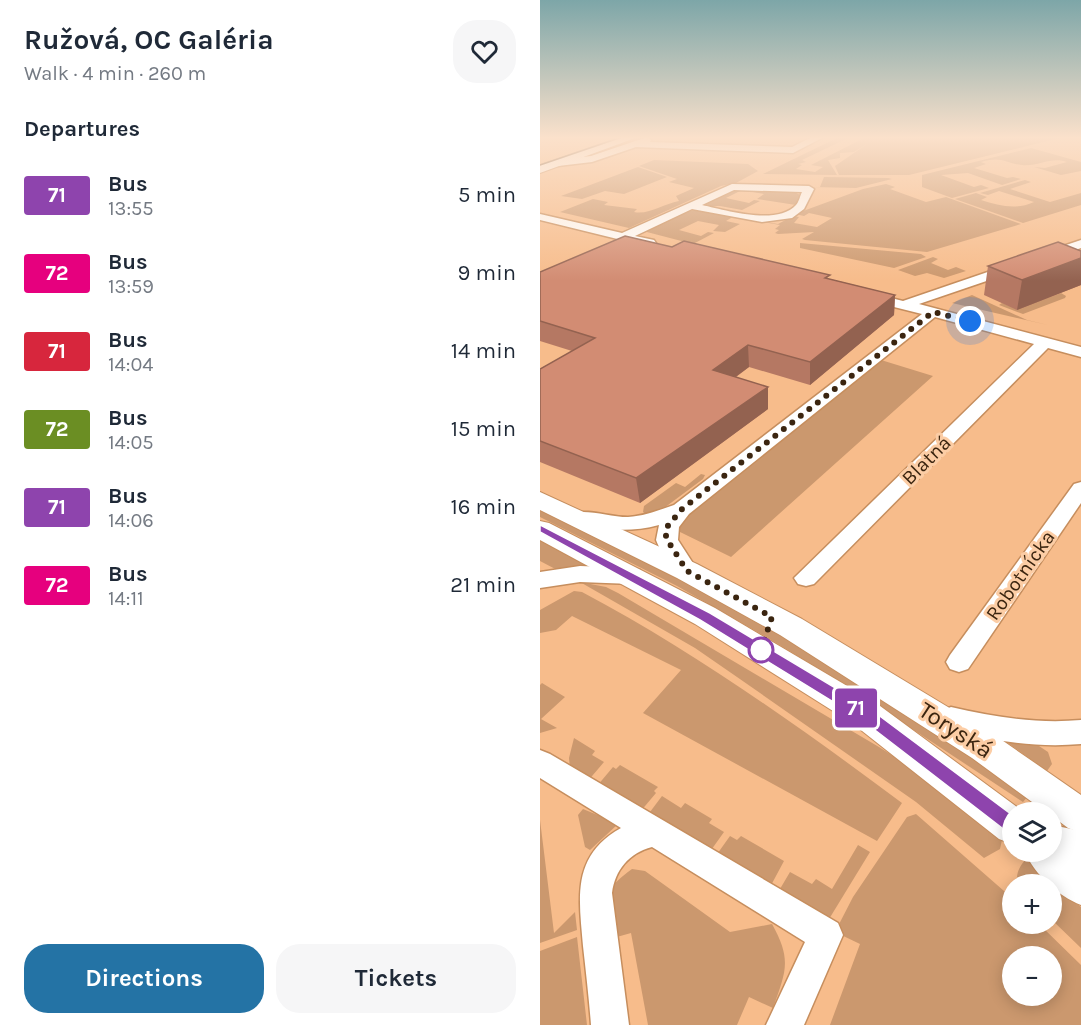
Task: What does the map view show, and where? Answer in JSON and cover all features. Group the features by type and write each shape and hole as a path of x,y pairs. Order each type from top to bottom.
{"street":[{"path":"622,243 692,206 735,187 809,189 799,208 777,219 762,219 692,206"},
{"path":"540,217 622,243 641,241 663,246"},
{"path":"904,305 1081,244"},
{"path":"1061,251 1081,255"},
{"path":"858,294 1046,341 1081,352"},
{"path":"687,571 666,538 666,528 682,509 933,312"},
{"name":"Blatná","path":"806,578 1046,341"},
{"name":"Robotnícka","path":"959,662 1081,488"},
{"name":"Toryská","path":"540,500 687,571 791,627 993,753 1081,816"},
{"path":"579,518 620,524 640,524 682,509"},
{"name":"Toryská","path":"540,529 633,576 705,616 864,712 1002,818"},
{"path":"540,580 580,574 633,576"},
{"path":"932,714 986,727 1025,732 1081,732"},
{"path":"540,763 826,935 785,1025"},
{"path":"610,1025 596,881 600,869 609,856 624,842 638,835 655,832"},
{"path":"1062,842 1081,846"},
{"path":"1055,862 1081,885"}],"shaded area":[{"path":"591,185 647,185 624,194 605,191 582,199 561,196"},
{"path":"681,185 727,185 629,228 560,212 593,199 608,202 604,205 637,209 634,212 640,213 679,201 676,196 694,188"},
{"path":"821,185 869,185 856,188 813,187 820,187"},
{"path":"888,185 895,187 890,189 926,202 946,197 1021,224 927,252 805,240 802,239 814,232 778,234 775,233 779,230 775,229 780,225 752,220 778,224 793,216 799,217 794,223 817,227 832,218 809,213 804,216 795,214 863,189"},
{"path":"922,185 968,185 974,187 981,185 989,188 952,198 922,187"},
{"path":"1008,185 1022,185 1010,189 1050,202 1081,193 1081,205 1023,223 955,199 976,193 987,197 981,200 994,204 1015,206 1034,202 999,191 988,195 980,193"},
{"path":"737,189 793,191 800,195 796,205 757,199 764,194 742,190 726,198 749,203 754,200 760,201 742,210 702,206 702,202"},
{"path":"696,210 736,215 726,221 740,224 725,232 713,231 719,225 698,221 679,230 701,236 708,232 714,233 693,244 643,231 684,212"},
{"path":"800,243 921,254 926,257 894,268 800,248"},
{"path":"933,257 938,259 931,263 948,270 956,267 966,271 944,278 927,273 915,276 898,270"},
{"path":"1061,293 1066,296 1065,298 1023,314 999,305 1002,303 1017,309"},
{"path":"972,295 1027,320 1048,325 952,303"},
{"path":"881,360 933,376 731,557 678,531 677,522"},
{"path":"701,474 705,475 703,479 664,508 647,515 643,512 644,506 676,483 685,487"},
{"path":"540,510 736,610 872,691 1028,796 1023,802 844,684 768,638 677,586 540,517"},
{"path":"540,540 591,566 561,572 540,561"},
{"path":"580,582 606,587 618,593 879,747 901,761 1002,840 1000,849 984,858 916,802 695,648"},
{"path":"574,591 582,592 624,615 706,665 825,746 902,803 877,841 643,713 681,670 572,616 556,630 540,633 540,610"},
{"path":"542,683 565,697 541,719 557,728 540,733 540,685"},
{"path":"574,738 595,751 592,755 604,762 587,782 570,769 569,758"},
{"path":"1005,741 1039,746 1048,752 1052,764 1047,771"},
{"path":"620,765 658,787 654,791 656,793 640,812 597,786 613,767 616,769"},
{"path":"662,796 681,808 685,803 712,819 709,823 724,832 709,853 647,816"},
{"path":"583,809 617,823 590,850 585,847 578,815"},
{"path":"916,814 1002,889 1002,934 1049,934 1062,946 1002,946 1002,1006 1062,1006 1062,946 1081,965 1081,1025 830,1025 860,944 835,932 853,897 907,817"},
{"path":"540,820 554,933 575,912 577,930 540,943"},
{"path":"730,836 737,840 741,836 784,861 769,889 715,857"},
{"path":"858,845 870,852 826,924 777,894 790,872 812,884 816,879 832,889"},
{"path":"1024,862 1029,862 1043,874 1017,874"},
{"path":"632,869 645,871 730,932 772,924 785,957 784,975 773,1008 749,997 737,1025 648,1025 631,933 606,940 605,899 613,885"},
{"path":"1062,890 1081,907 1081,948 1062,930"},
{"path":"577,937 587,1025 540,1025 540,951"}],"building":[{"path":"625,236 672,247 684,241 830,275 825,278 895,295 810,362 748,345 713,370 768,387 636,478 540,441 540,369 595,338 540,321 540,272"},
{"path":"1058,242 1081,251 1081,258 1022,280 988,266"}],"bus line":[{"name":"71","path":"540,529 633,576 705,616 864,712 1002,818"}],"route":[{"path":"761,650 772,617 687,571 668,545 665,530 670,522 682,509 933,312 970,321"}]}
